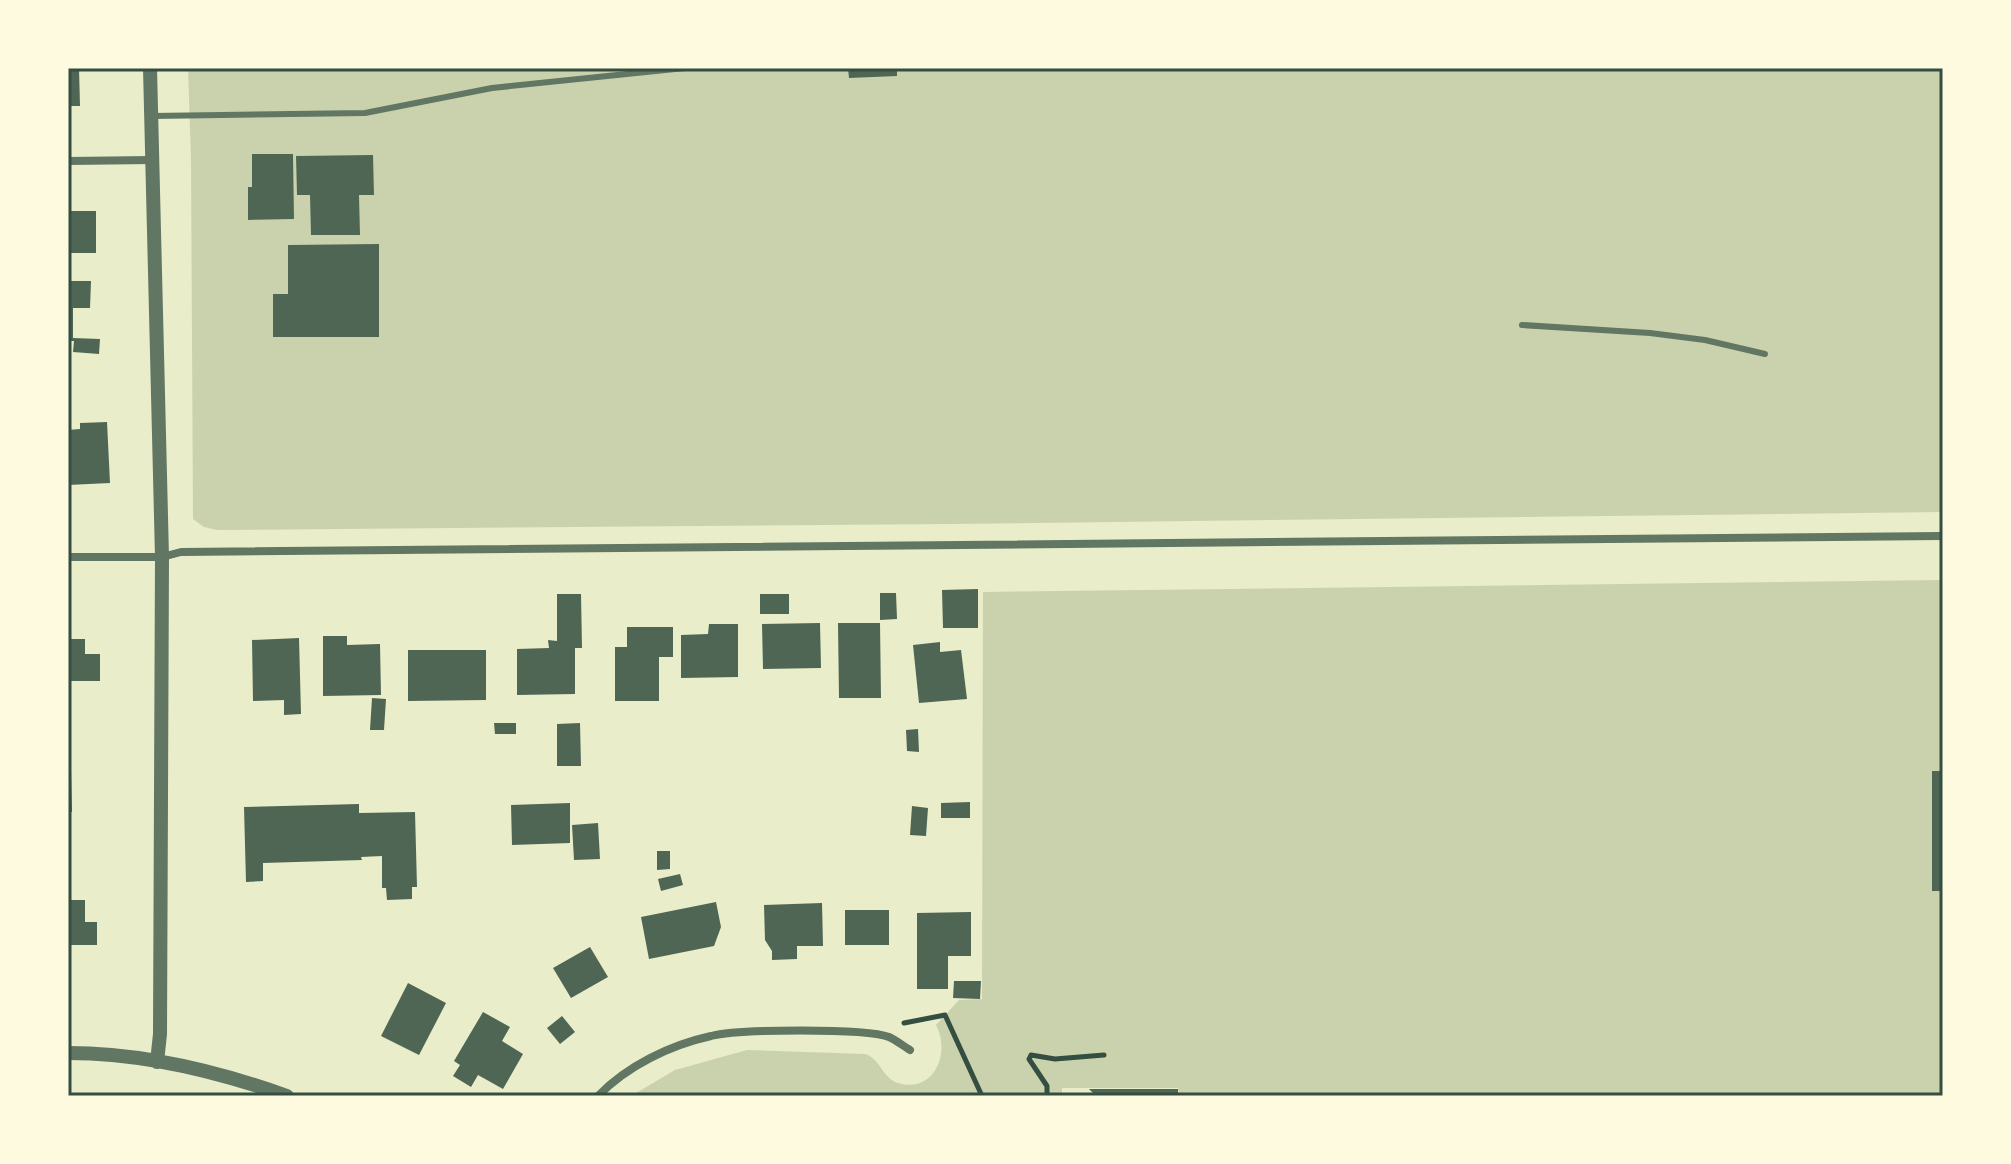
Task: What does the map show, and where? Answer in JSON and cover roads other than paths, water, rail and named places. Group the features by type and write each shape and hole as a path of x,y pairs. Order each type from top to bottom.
{"street":[{"path":"150,68 162,557 160,1034 157,1062"},
{"path":"68,161 152,160"},
{"path":"68,557 162,557 181,552 1943,536"},
{"path":"598,1096 635,1066 712,1036 758,1032 857,1032 888,1036 910,1050"},
{"path":"68,1053 100,1053 157,1062 243,1080 287,1096"}],"lane":[{"path":"150,116 365,113 492,88 685,68"},
{"path":"1522,325 1650,333 1705,340 1765,354"}]}
